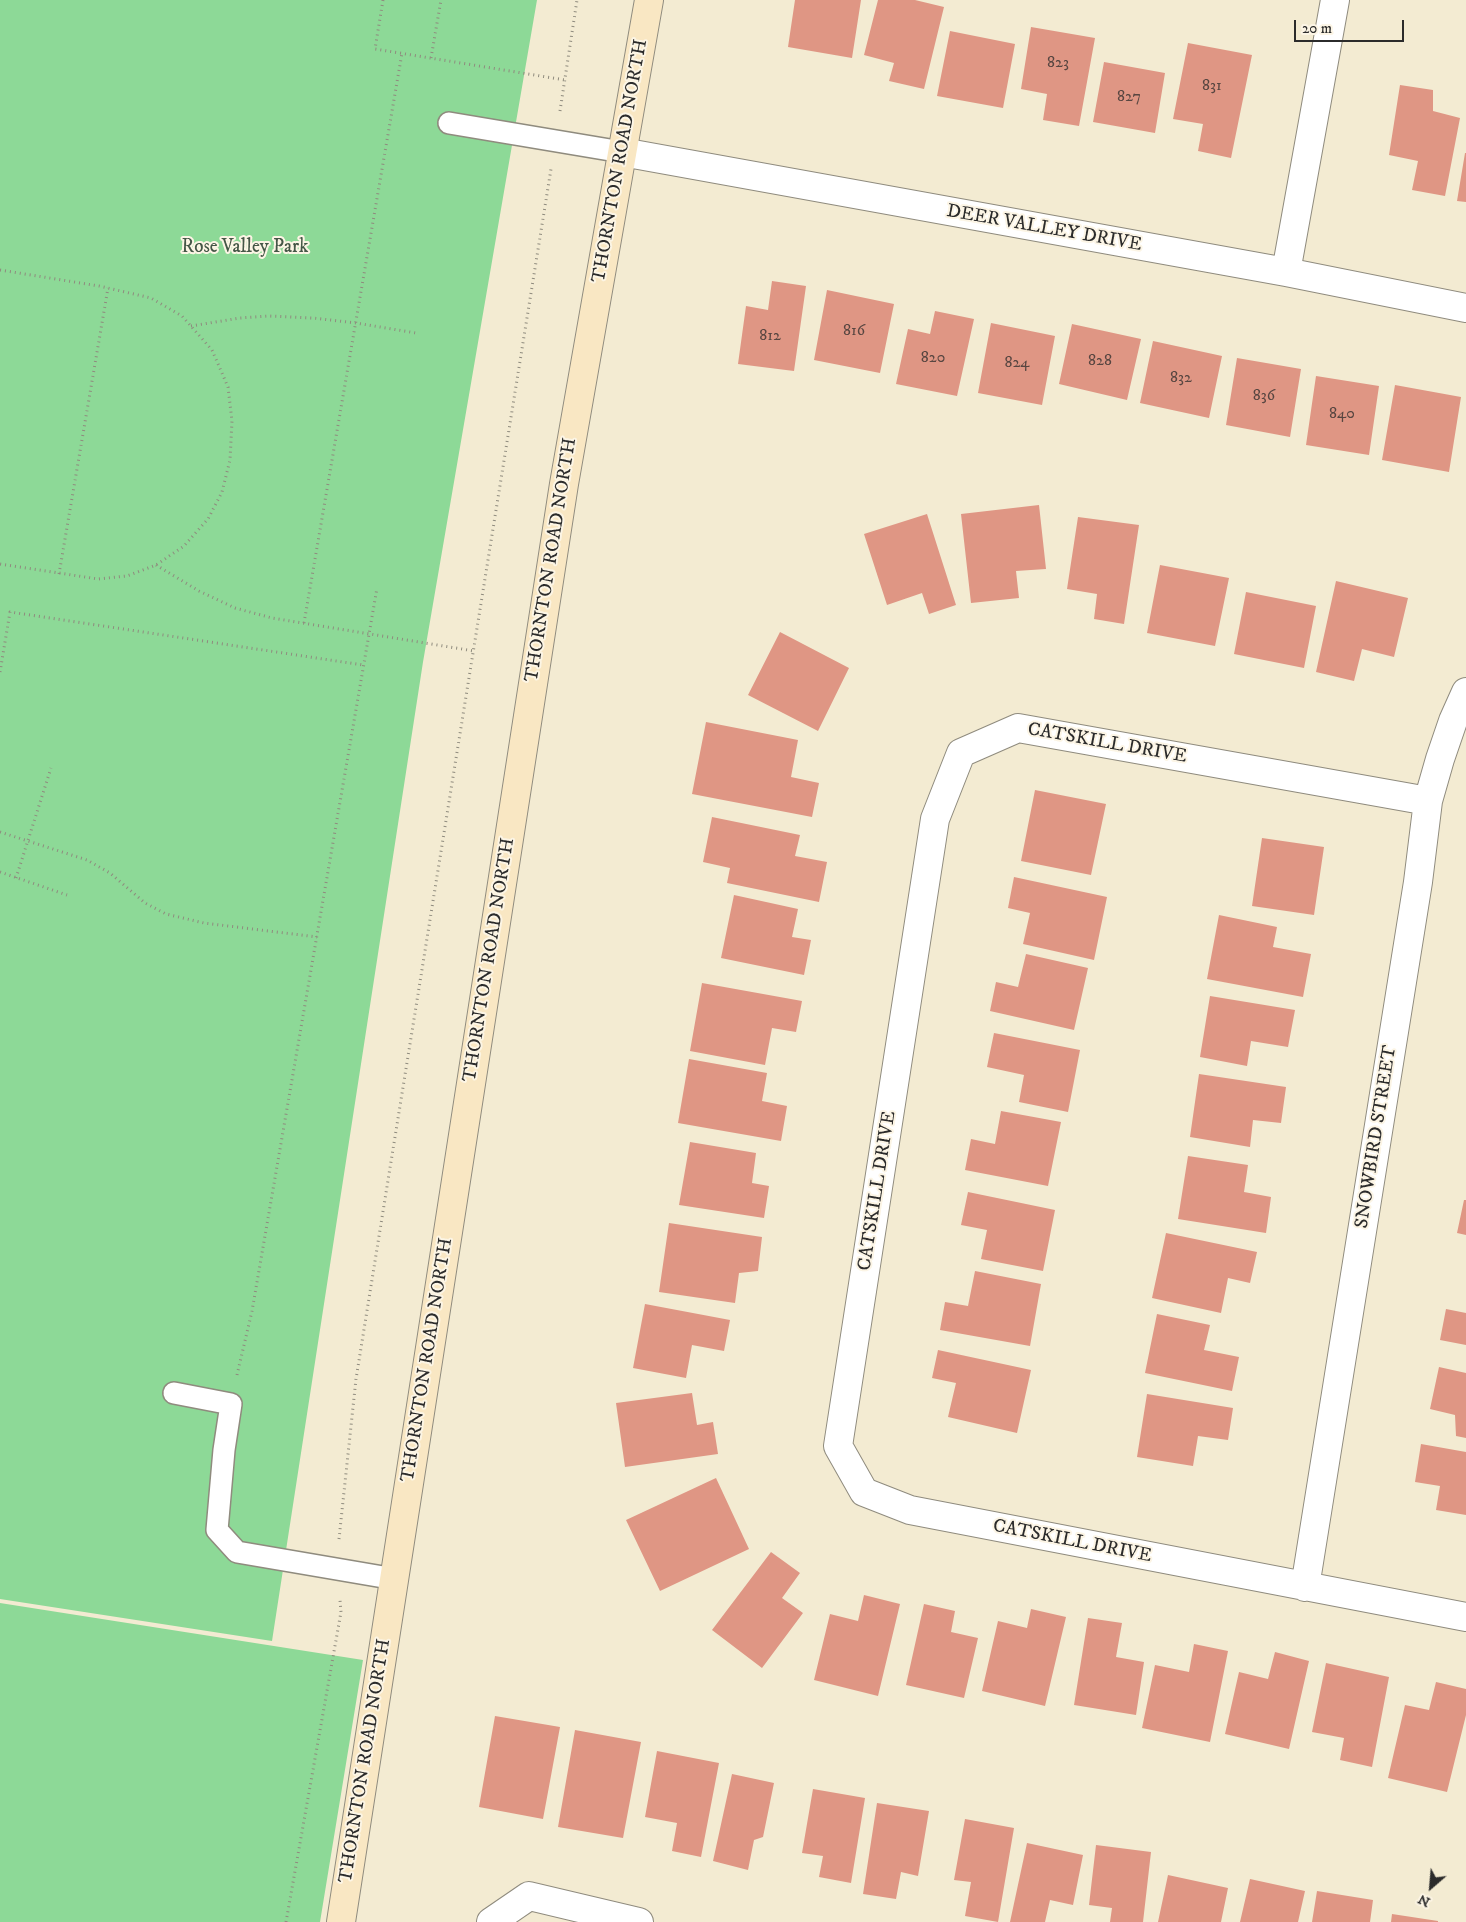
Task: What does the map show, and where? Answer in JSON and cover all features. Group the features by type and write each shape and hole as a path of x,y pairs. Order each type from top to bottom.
{"main road":[{"name":"THORNTON ROAD NORTH","path":"341,1922 564,484 649,0"}],"street":[{"path":"1286,272 1335,0"},
{"name":"DEER VALLEY DRIVE","path":"622,152 1286,272 1466,308"},
{"name":"SNOWBIRD STREET","path":"1305,1587 1418,882 1428,801 1440,759 1466,692"},
{"name":"CATSKILL DRIVE","path":"1428,801 1018,728 961,753 935,819 838,1446 864,1492 910,1510 1466,1617"},
{"path":"491,1922 529,1896 639,1922"}],"lane":[{"path":"449,123 622,152"},
{"path":"174,1393 231,1404 224,1450 217,1530 237,1552 395,1579"}],"path":[{"path":"383,0 375,49 564,80"},
{"path":"431,58 441,0"},
{"path":"559,116 577,0"},
{"path":"304,623 402,53"},
{"path":"286,1922 341,1612 340,1527 356,1379 552,164"},
{"path":"0,270 108,288 151,298 182,316 212,350 228,387 232,421 230,460 222,492 208,520 184,546 156,565 127,576 98,579 0,564"},
{"path":"59,574 108,288"},
{"path":"190,326 240,318 268,316 313,318 416,333"},
{"path":"156,565 199,591 235,608 272,618 474,651"},
{"path":"231,1404 252,1311 377,588"},
{"path":"0,672 10,612 363,666"},
{"path":"16,878 51,768"},
{"path":"0,832 87,860 110,873 145,903 166,914 204,923 317,937"},
{"path":"0,872 67,895"}],"green space":[{"name":"Rose Valley Park","path":"0,0 537,0 423,662 272,1641 0,1599"},
{"path":"0,1603 363,1660 320,1922 0,1922"}],"building":[{"path":"795,0 861,0 852,58 788,47"},
{"path":"878,0 915,0 944,7 924,89 889,81 894,63 864,55"},
{"path":"1031,27 1095,38 1079,126 1043,120 1047,94 1021,89"},
{"path":"950,31 1015,44 1003,108 937,96"},
{"path":"1188,43 1252,55 1231,158 1198,151 1203,124 1173,119"},
{"path":"1104,62 1165,73 1155,133 1093,122"},
{"path":"1400,85 1433,90 1433,111 1460,118 1445,196 1412,190 1418,161 1389,155"},
{"path":"1466,153 1466,202 1457,201"},
{"path":"772,281 806,286 794,371 738,364 746,306 768,310"},
{"path":"827,290 894,304 880,373 814,360"},
{"path":"935,311 974,319 957,396 896,384 908,329 930,334"},
{"path":"991,323 1055,336 1042,405 978,393"},
{"path":"1072,324 1141,339 1127,400 1059,384"},
{"path":"1153,341 1222,356 1209,418 1140,403"},
{"path":"1237,358 1301,369 1290,437 1226,425"},
{"path":"1316,376 1379,386 1369,455 1306,445"},
{"path":"1395,385 1461,397 1449,472 1382,460"},
{"path":"1039,505 1046,569 1016,571 1019,598 971,603 961,514"},
{"path":"927,514 956,605 929,614 922,593 887,605 864,534"},
{"path":"1078,517 1139,525 1124,624 1094,619 1097,594 1067,589"},
{"path":"1160,565 1229,578 1215,646 1147,633"},
{"path":"1336,581 1408,598 1394,657 1362,649 1354,681 1316,672"},
{"path":"1246,592 1316,606 1304,668 1234,654"},
{"path":"780,632 849,668 818,731 748,695"},
{"path":"706,722 798,740 791,777 819,783 812,817 692,794"},
{"path":"1035,790 1106,804 1091,875 1021,861"},
{"path":"712,817 800,835 795,856 827,862 819,902 727,883 730,868 703,862"},
{"path":"1262,838 1324,847 1314,915 1252,906"},
{"path":"1014,877 1107,897 1094,960 1023,944 1030,913 1008,908"},
{"path":"734,895 798,909 792,937 811,940 804,975 721,958"},
{"path":"1219,915 1277,927 1273,947 1311,954 1303,997 1207,979"},
{"path":"1026,954 1088,968 1074,1030 990,1011 996,982 1018,987"},
{"path":"702,983 802,1001 796,1032 772,1028 765,1065 690,1051"},
{"path":"1210,996 1295,1010 1288,1047 1251,1041 1247,1066 1200,1057"},
{"path":"994,1033 1080,1050 1068,1112 1019,1102 1024,1075 987,1067"},
{"path":"689,1059 767,1073 762,1101 787,1106 781,1141 678,1123"},
{"path":"1199,1074 1286,1087 1281,1123 1253,1120 1250,1147 1190,1137"},
{"path":"1001,1111 1061,1122 1048,1186 965,1170 971,1139 995,1144"},
{"path":"690,1142 756,1153 752,1183 769,1186 764,1218 679,1205"},
{"path":"1188,1156 1248,1165 1244,1192 1271,1197 1266,1233 1178,1219"},
{"path":"968,1192 1055,1210 1043,1271 981,1259 987,1230 961,1225"},
{"path":"1464,1200 1466,1200 1466,1235 1457,1233"},
{"path":"669,1223 762,1237 758,1271 739,1273 735,1303 659,1292"},
{"path":"1166,1233 1257,1252 1250,1283 1228,1278 1221,1313 1152,1298"},
{"path":"975,1271 1041,1284 1030,1346 940,1330 945,1302 968,1306"},
{"path":"645,1304 730,1320 724,1351 692,1345 686,1378 633,1368"},
{"path":"1446,1309 1466,1313 1466,1345 1440,1340"},
{"path":"1157,1314 1210,1325 1204,1350 1239,1357 1232,1391 1145,1373"},
{"path":"938,1350 1031,1370 1017,1433 948,1417 956,1383 932,1378"},
{"path":"1439,1367 1466,1373 1466,1438 1456,1436 1455,1415 1430,1409"},
{"path":"692,1393 697,1425 713,1422 718,1454 625,1467 616,1403"},
{"path":"1147,1394 1233,1408 1228,1440 1198,1436 1193,1466 1137,1457"},
{"path":"1421,1444 1466,1452 1466,1515 1436,1510 1440,1486 1415,1482"},
{"path":"716,1478 749,1549 660,1591 626,1520"},
{"path":"771,1552 800,1573 782,1598 803,1613 762,1668 712,1630"},
{"path":"864,1595 900,1604 878,1696 814,1680 830,1614 858,1621"},
{"path":"924,1604 955,1611 951,1632 978,1638 964,1698 906,1685"},
{"path":"1031,1609 1066,1617 1045,1706 982,1691 998,1621 1027,1628"},
{"path":"1088,1618 1122,1623 1116,1657 1144,1662 1136,1715 1074,1705"},
{"path":"1194,1644 1228,1651 1210,1742 1142,1728 1155,1665 1189,1672"},
{"path":"1275,1652 1309,1661 1289,1749 1225,1734 1239,1672 1268,1679"},
{"path":"1326,1663 1389,1677 1372,1767 1340,1760 1344,1738 1312,1732"},
{"path":"1436,1682 1466,1689 1466,1715 1447,1792 1388,1778 1405,1705 1429,1710"},
{"path":"495,1716 560,1727 543,1819 479,1807"},
{"path":"575,1730 641,1742 623,1838 558,1827"},
{"path":"657,1751 719,1763 701,1857 672,1851 677,1823 645,1817"},
{"path":"732,1774 774,1783 763,1837 754,1840 748,1870 713,1861"},
{"path":"813,1789 865,1798 851,1883 819,1877 823,1856 802,1853"},
{"path":"877,1803 929,1811 918,1876 901,1872 896,1899 863,1894"},
{"path":"965,1819 1014,1828 998,1922 965,1916 971,1882 954,1880"},
{"path":"1027,1843 1083,1855 1073,1905 1050,1900 1045,1922 1010,1922"},
{"path":"1096,1845 1151,1852 1143,1922 1110,1922 1112,1908 1089,1905"},
{"path":"1168,1875 1228,1888 1221,1922 1158,1922"},
{"path":"1250,1879 1305,1891 1298,1922 1240,1922"},
{"path":"1317,1891 1373,1900 1370,1922 1312,1922"},
{"path":"1392,1914 1438,1921 1438,1922 1391,1922"}]}
